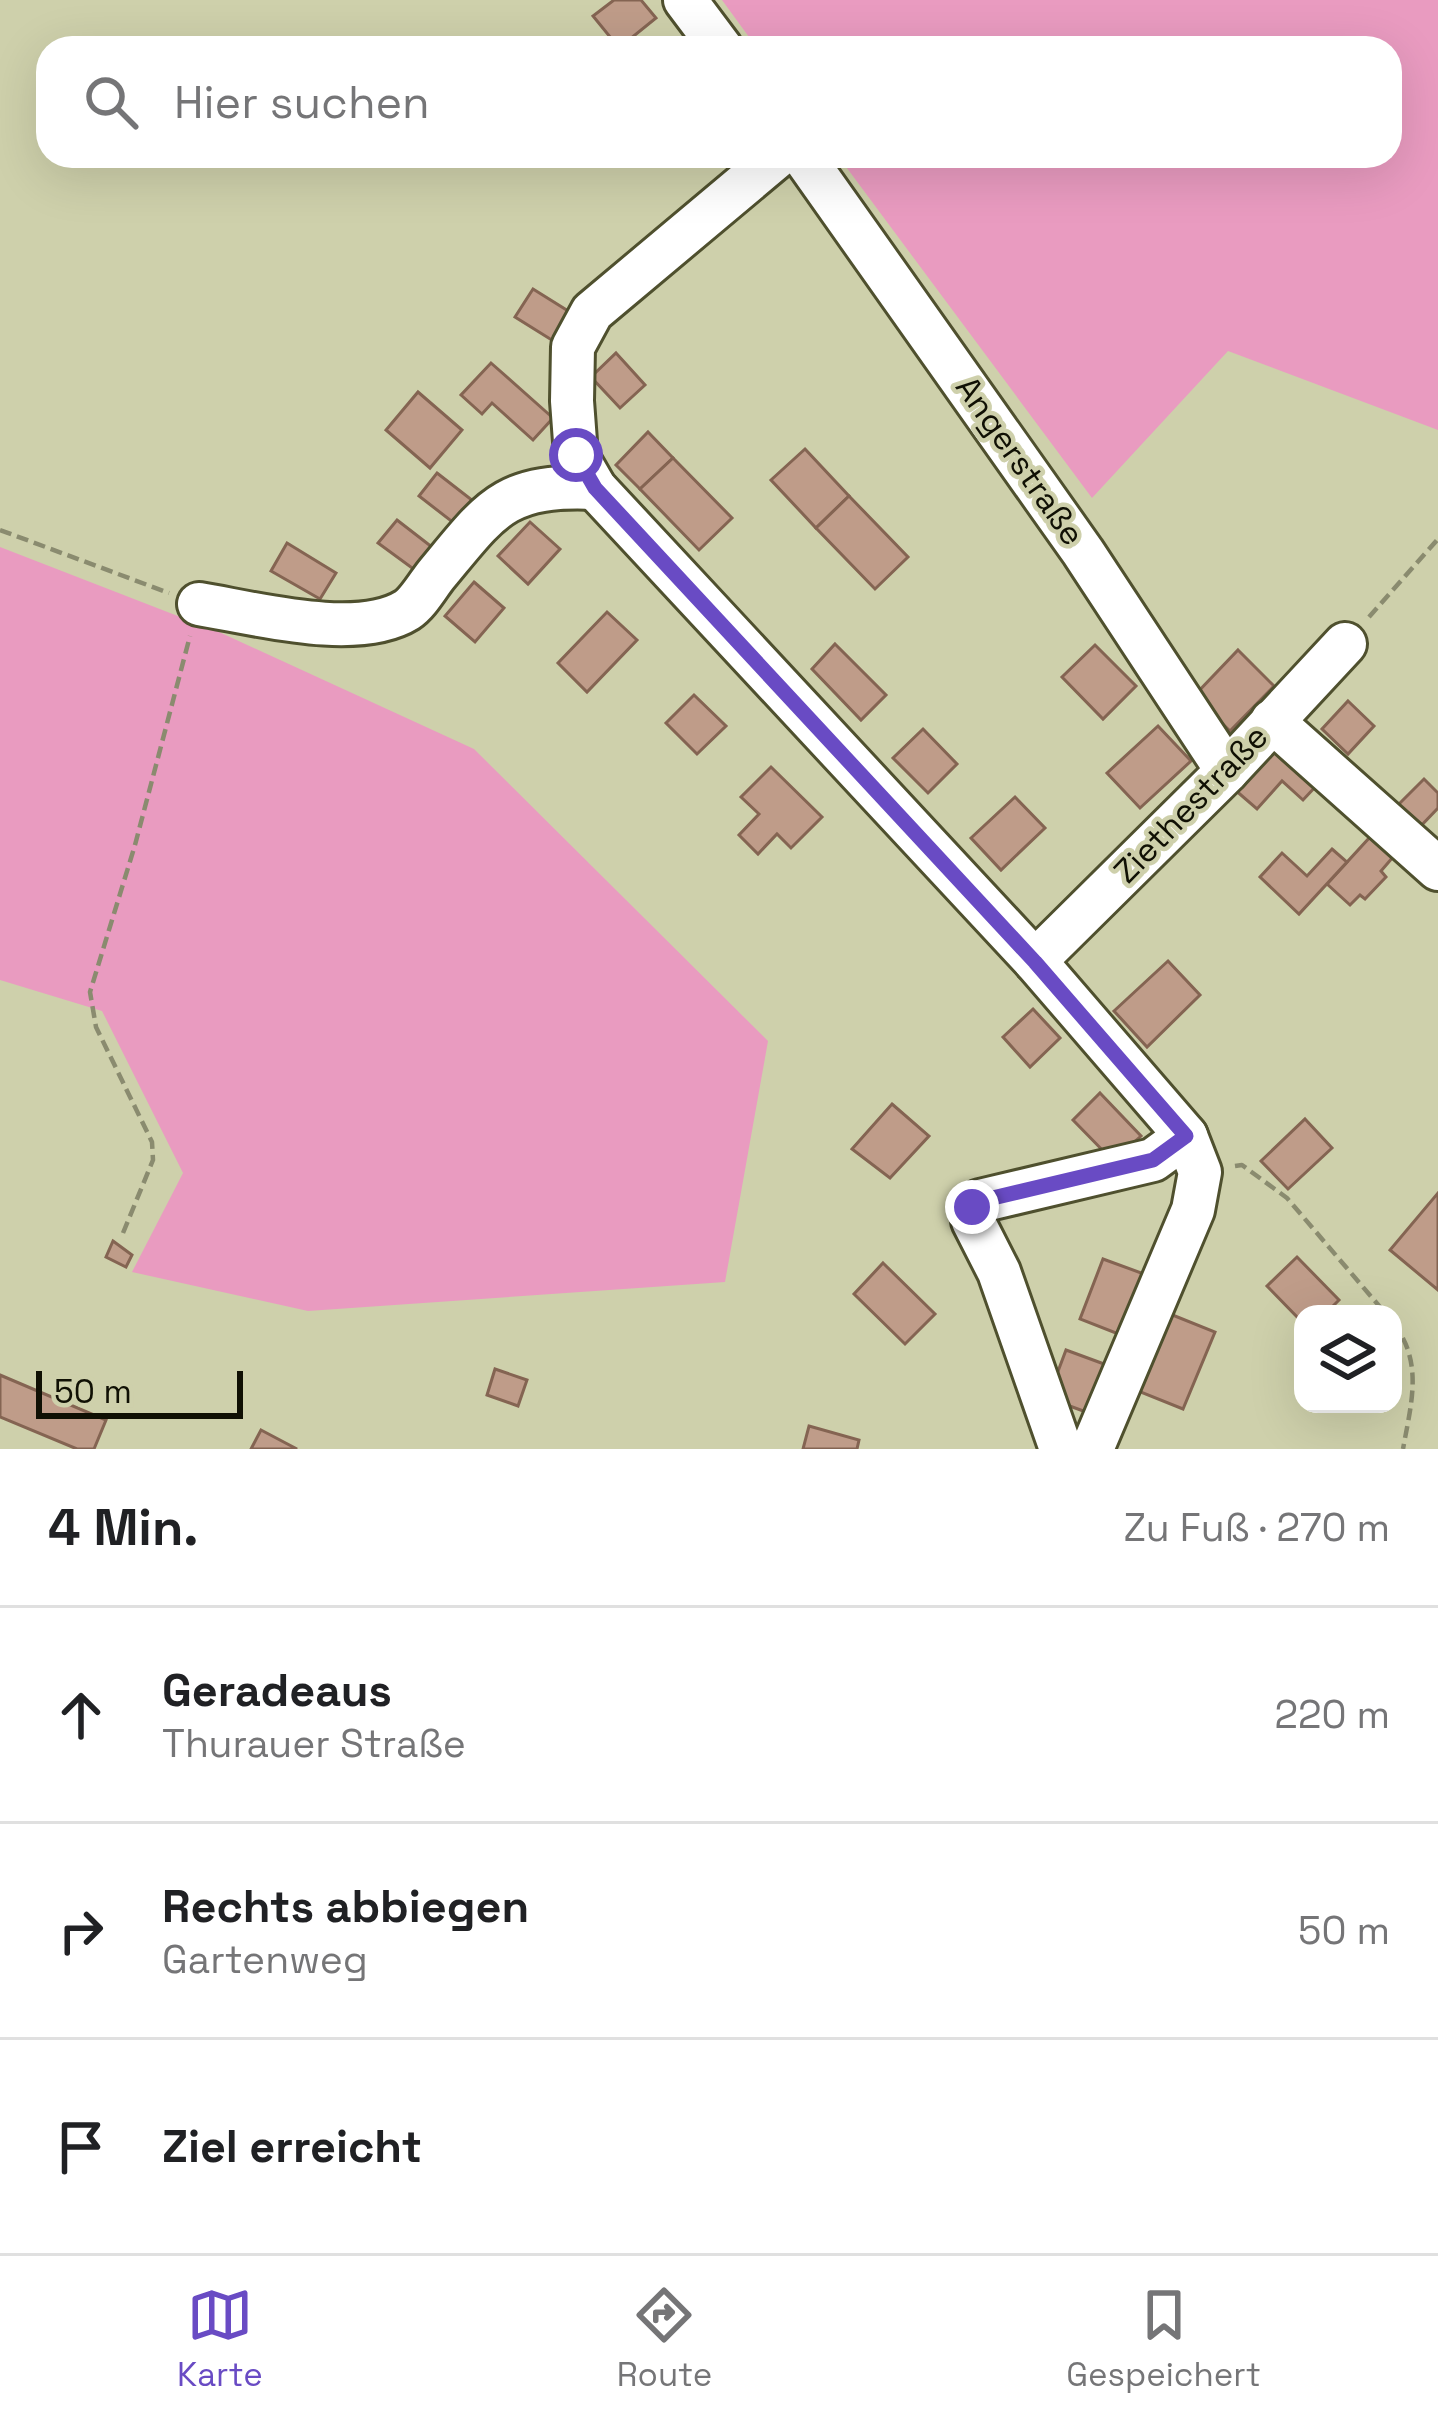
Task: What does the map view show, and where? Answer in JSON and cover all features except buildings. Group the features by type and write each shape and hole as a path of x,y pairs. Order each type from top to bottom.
{"street":[{"path":"685,0 712,36"},
{"path":"764,168 592,311 573,347 576,455 595,488 1035,962 1193,1154 1193,1210 1089,1448"},
{"name":"Angerstraße","path":"811,168 1070,533 1227,771"},
{"path":"199,604 359,626 408,610 477,526 512,496 553,486 595,488"},
{"name":"Ziethestraße","path":"1035,962 1227,771 1345,644"},
{"path":"1272,721 1438,869"},
{"path":"1089,1448 973,1220 972,1207 980,1201 1193,1154"}],"path":[{"path":"0,530 199,604 90,992 96,1027 152,1142 153,1160 124,1233"},
{"path":"1345,644 1438,539"},
{"path":"1193,1154 1242,1165 1287,1198 1378,1305"},
{"path":"1402,1338 1411,1353 1414,1381 1403,1449"}],"shaded area":[{"path":"722,0 1438,0 1438,430 1228,351 1092,498 847,168 1402,168 1402,36 748,36"},
{"path":"0,547 219,632 474,749 768,1041 725,1282 308,1311 132,1272 183,1173 102,1011 0,980"}],"route":[{"path":"576,455 595,488 1035,962 1186,1136 1153,1160 980,1201 972,1207"}]}
